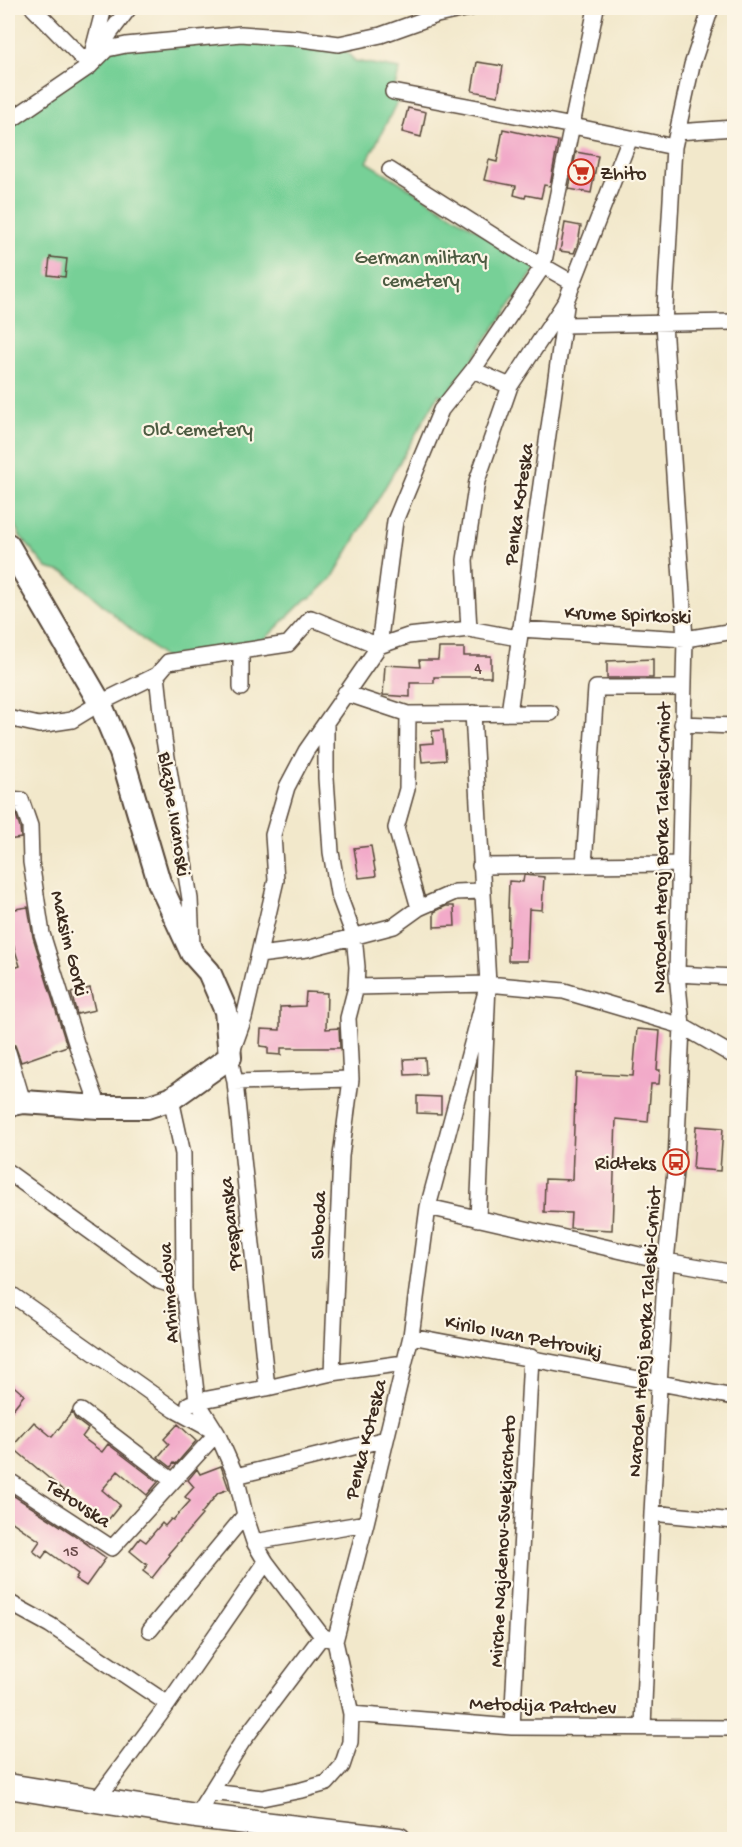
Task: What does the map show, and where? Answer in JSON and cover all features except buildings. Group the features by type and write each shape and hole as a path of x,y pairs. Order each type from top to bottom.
{"main road":[{"path":"8,1786 96,1802 196,1816 399,1839"}],"street":[{"path":"33,8 90,66"},
{"path":"90,66 104,8"},
{"path":"90,66 129,8"},
{"path":"8,122 90,66 107,49 126,45 241,34 339,44 381,35 437,15 470,8"},
{"path":"8,1052 15,1103 99,1107 147,1107 171,1099 230,1057 244,1018 276,880 273,835 287,787 306,751 379,646 395,521 441,410 473,370 543,266 596,8"},
{"name":"Naroden Heroj Borka Taleski-Crniot","path":"643,1727 659,1383 666,1261 676,1162 682,1026 677,974 685,639 664,324 675,139 692,65 711,8"},
{"path":"393,92 630,138 675,139 735,128"},
{"name":"Penka Koteska","path":"508,713 559,323 630,138"},
{"path":"390,170 573,283"},
{"path":"559,323 735,322"},
{"name":"Penka Koteska","path":"469,629 465,560 477,481 510,386 559,323"},
{"path":"473,370 510,386"},
{"name":"Blazhe Ivanoski","path":"8,545 100,703 121,753 159,882 192,953 209,972 226,1011 230,1057"},
{"path":"8,718 39,725 72,720 100,703 157,675 168,662 288,644 310,618 379,646"},
{"name":"Krume Spirkoski","path":"379,646 408,636 469,629 519,634 685,639 735,631"},
{"path":"241,651 241,688"},
{"name":"Blazhe Ivanoski","path":"157,675 164,739 190,899 192,953"},
{"name":"Naroden Heroj Borka Taleski-Crniot","path":"584,865 596,688 683,688"},
{"path":"345,693 408,714 551,713"},
{"path":"408,714 407,789 396,828 419,908"},
{"name":"Penka Koteska","path":"472,714 488,984 478,1219"},
{"name":"Sloboda","path":"326,722 326,778 331,852 338,893 354,936 357,967 356,987 348,1018 351,1079 341,1156 332,1373"},
{"path":"682,724 735,726"},
{"name":"Maksim Gorki","path":"8,799 21,800 30,826 31,862 42,934 76,1043 99,1107"},
{"path":"480,866 679,864"},
{"path":"258,956 307,949 394,926 419,908 455,892 481,891"},
{"path":"677,974 735,977"},
{"path":"356,987 488,984 564,991 682,1026 735,1056"},
{"name":"Penka Koteska","path":"211,1792 262,1798 302,1791 327,1783 342,1766 348,1750 351,1714 328,1638 366,1522 411,1336 428,1208 488,984"},
{"name":"Prespanska","path":"230,1057 235,1082 267,1388"},
{"path":"235,1082 351,1079"},
{"name":"Arhimedova","path":"171,1099 183,1154 184,1289 197,1401 217,1433 236,1476 254,1542 266,1562 328,1638"},
{"path":"8,1172 159,1281 184,1289"},
{"path":"428,1208 666,1261 735,1273"},
{"path":"8,1292 175,1410 217,1433"},
{"name":"Kirilo Ivan Petrovikj","path":"411,1336 735,1397"},
{"name":"Mirche Najdenov-Svekjarcheto","path":"512,1727 531,1357"},
{"path":"175,1410 197,1401 332,1373 404,1363"},
{"path":"81,1411 173,1481"},
{"name":"Tetovska","path":"8,1480 112,1548 217,1433"},
{"path":"236,1476 386,1439"},
{"path":"652,1513 735,1521"},
{"path":"150,1630 245,1515"},
{"path":"254,1542 366,1522"},
{"path":"96,1802 168,1704 266,1562"},
{"path":"8,1602 50,1625 168,1704"},
{"path":"196,1816 242,1742 328,1638"},
{"name":"Metodija Patchev","path":"351,1714 512,1727 735,1728"}],"green space":[{"name":"Old cemetery","path":"241,34 339,44 355,61 400,69 393,92 399,98 367,162 537,267 445,398 439,394 333,577 312,597 306,599 264,640 164,658 66,573 47,568 20,536 8,511 8,122 107,49"}],"place":[{"name":"Zhito","path":"581,172"},
{"name":"Ridteks","path":"676,1162"}],"park label":[{"name":"German military cemetery","path":"421,268"}]}
